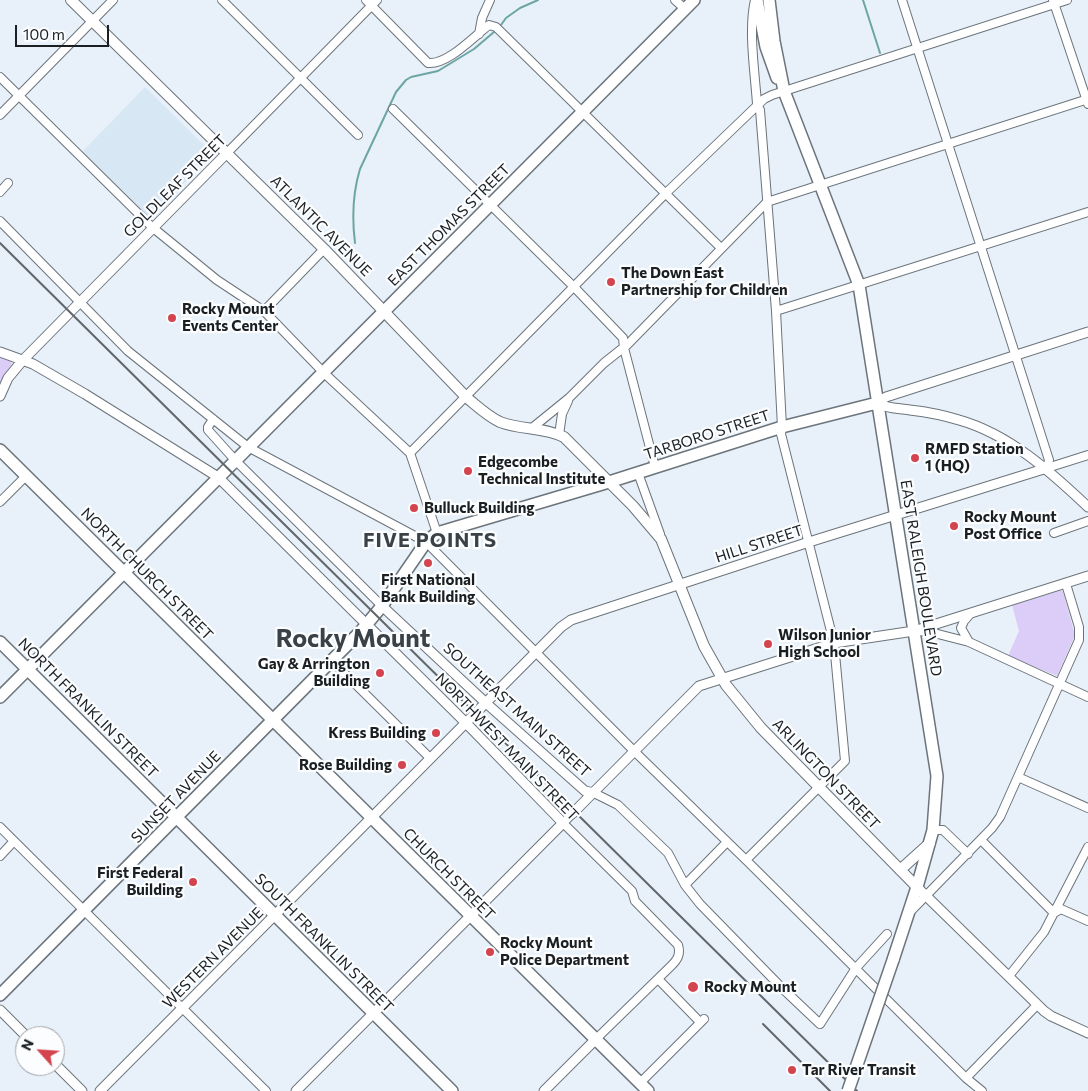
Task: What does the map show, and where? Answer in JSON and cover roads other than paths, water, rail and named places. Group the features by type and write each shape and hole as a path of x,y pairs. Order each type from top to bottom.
{"main road":[{"name":"ATLANTIC AVENUE","path":"72,0 324,249 466,397 486,414 500,422 559,434 609,482"},
{"name":"EAST THOMAS STREET","path":"0,697 694,0"},
{"name":"EAST RALEIGH BOULEVARD","path":"756,0 766,47 778,81 784,90"},
{"name":"EAST RALEIGH BOULEVARD","path":"769,0 774,41 784,90 859,286 937,776 933,830 930,843 893,960 848,1091"},
{"name":"TARBORO STREET","path":"369,621 382,606 426,542 437,533 609,482 782,427 877,403"},
{"name":"NORTH CHURCH STREET","path":"0,450 273,721"},
{"name":"ARLINGTON STREET","path":"609,482 651,525 661,539 704,646 721,678 761,728 917,887"},
{"name":"SUNSET AVENUE","path":"0,995 273,721 369,621"},
{"name":"NORTH FRANKLIN STREET","path":"0,642 176,817"},
{"name":"CHURCH STREET","path":"273,721 644,1087"},
{"name":"SOUTH FRANKLIN STREET","path":"176,817 452,1091"},
{"path":"900,870 930,843"}],"street":[{"path":"0,115 112,0"},
{"path":"222,0 358,135"},
{"path":"479,34 482,18 490,0"},
{"path":"675,0 685,9"},
{"path":"746,860 845,761 834,643 781,434 776,311 760,110 757,104 753,51 753,8 756,0"},
{"path":"902,0 1049,460 1047,468"},
{"path":"410,453 575,288 665,194 757,104 772,94 918,48 1053,2 1067,0"},
{"path":"372,2 425,60 432,63 460,50 489,26 496,27 721,248"},
{"name":"GOLDLEAF STREET","path":"0,396 8,378 23,360 152,227 301,78 372,2"},
{"path":"532,428 570,398 604,363 624,348 767,202 1088,101 1053,2"},
{"path":"0,77 152,227 217,280 264,311 324,373 410,453 437,533"},
{"path":"393,109 621,335 655,467"},
{"path":"0,192 8,184"},
{"path":"776,311 1088,212"},
{"path":"0,221 128,350 248,447 426,542 634,751 966,1078 982,1091"},
{"path":"264,311 324,249"},
{"name":"TARBORO STREET","path":"877,403 886,397 1088,332"},
{"name":"NORTHWEST MAIN STREET","path":"0,352 23,360 63,381 221,473 469,719 563,824 632,891 634,900 678,945 679,958 595,1040"},
{"path":"559,434 562,414 570,398"},
{"path":"877,403 886,408 908,410 960,420 987,430 1047,468 1088,507"},
{"path":"213,419 208,430 235,460 382,606"},
{"name":"HILL STREET","path":"469,719 571,620 809,542 1088,455"},
{"path":"638,473 661,539"},
{"path":"0,502 26,476"},
{"path":"1054,532 1088,521"},
{"path":"296,1091 699,686 834,643 914,631 1088,576"},
{"path":"908,914 968,854 1000,817 1080,633 1066,584"},
{"name":"SOUTHEAST MAIN STREET","path":"382,606 486,703 585,790 618,805 668,853 685,885 707,911 820,1024 856,968"},
{"path":"969,642 962,628 964,621 971,612"},
{"path":"914,631 930,632 969,642 1088,697"},
{"path":"332,661 430,758"},
{"name":"WESTERN AVENUE","path":"100,1091 276,916 469,719"},
{"path":"1018,777 1088,808"},
{"path":"0,828 266,1091"},
{"path":"933,830 943,830 968,854"},
{"path":"981,840 1054,914"},
{"path":"0,856 14,841"},
{"path":"685,885 727,842"},
{"path":"1010,976 1036,943 1054,914 1088,846"},
{"name":"ARLINGTON STREET","path":"917,887 1010,976 1037,1005 1051,1016 1088,1033"},
{"path":"1054,914 1061,909 1088,921"},
{"path":"856,968 887,934"},
{"path":"644,1087 702,1021 658,979"},
{"path":"966,1078 1037,1005"},
{"path":"0,1010 16,1026"},
{"path":"544,1091 595,1040"},
{"path":"65,1074 82,1091"}],"waterway":[{"path":"501,25 506,18 520,8 538,0"},
{"path":"863,0 880,53"},
{"path":"355,243 354,206 360,169 396,92 406,80 411,77 438,71 474,49 494,32"}],"railway":[{"path":"0,243 857,1091"},
{"path":"763,1024 830,1091"}],"place":[{"name":"The Down East Partnership for Children","path":"611,282"},
{"name":"Rocky Mount Events Center","path":"172,318"},
{"name":"RMFD Station 1 (HQ)","path":"915,458"},
{"name":"Edgecombe Technical Institute","path":"468,471"},
{"name":"Bulluck Building","path":"414,508"},
{"name":"Rocky Mount Post Office","path":"954,526"},
{"name":"First National Bank Building","path":"428,563"},
{"name":"Wilson Junior High School","path":"768,644"},
{"name":"Gay & Arrington Building","path":"380,673"},
{"name":"Kress Building","path":"436,733"},
{"name":"Rose Building","path":"402,765"},
{"name":"First Federal Building","path":"193,882"},
{"name":"Rocky Mount Police Department","path":"490,952"},
{"name":"Rocky Mount","path":"693,987"},
{"name":"Tar River Transit","path":"792,1070"}],"district":[{"name":"FIVE POINTS","path":"430,540"},
{"name":"Rocky Mount","path":"353,639"}]}
